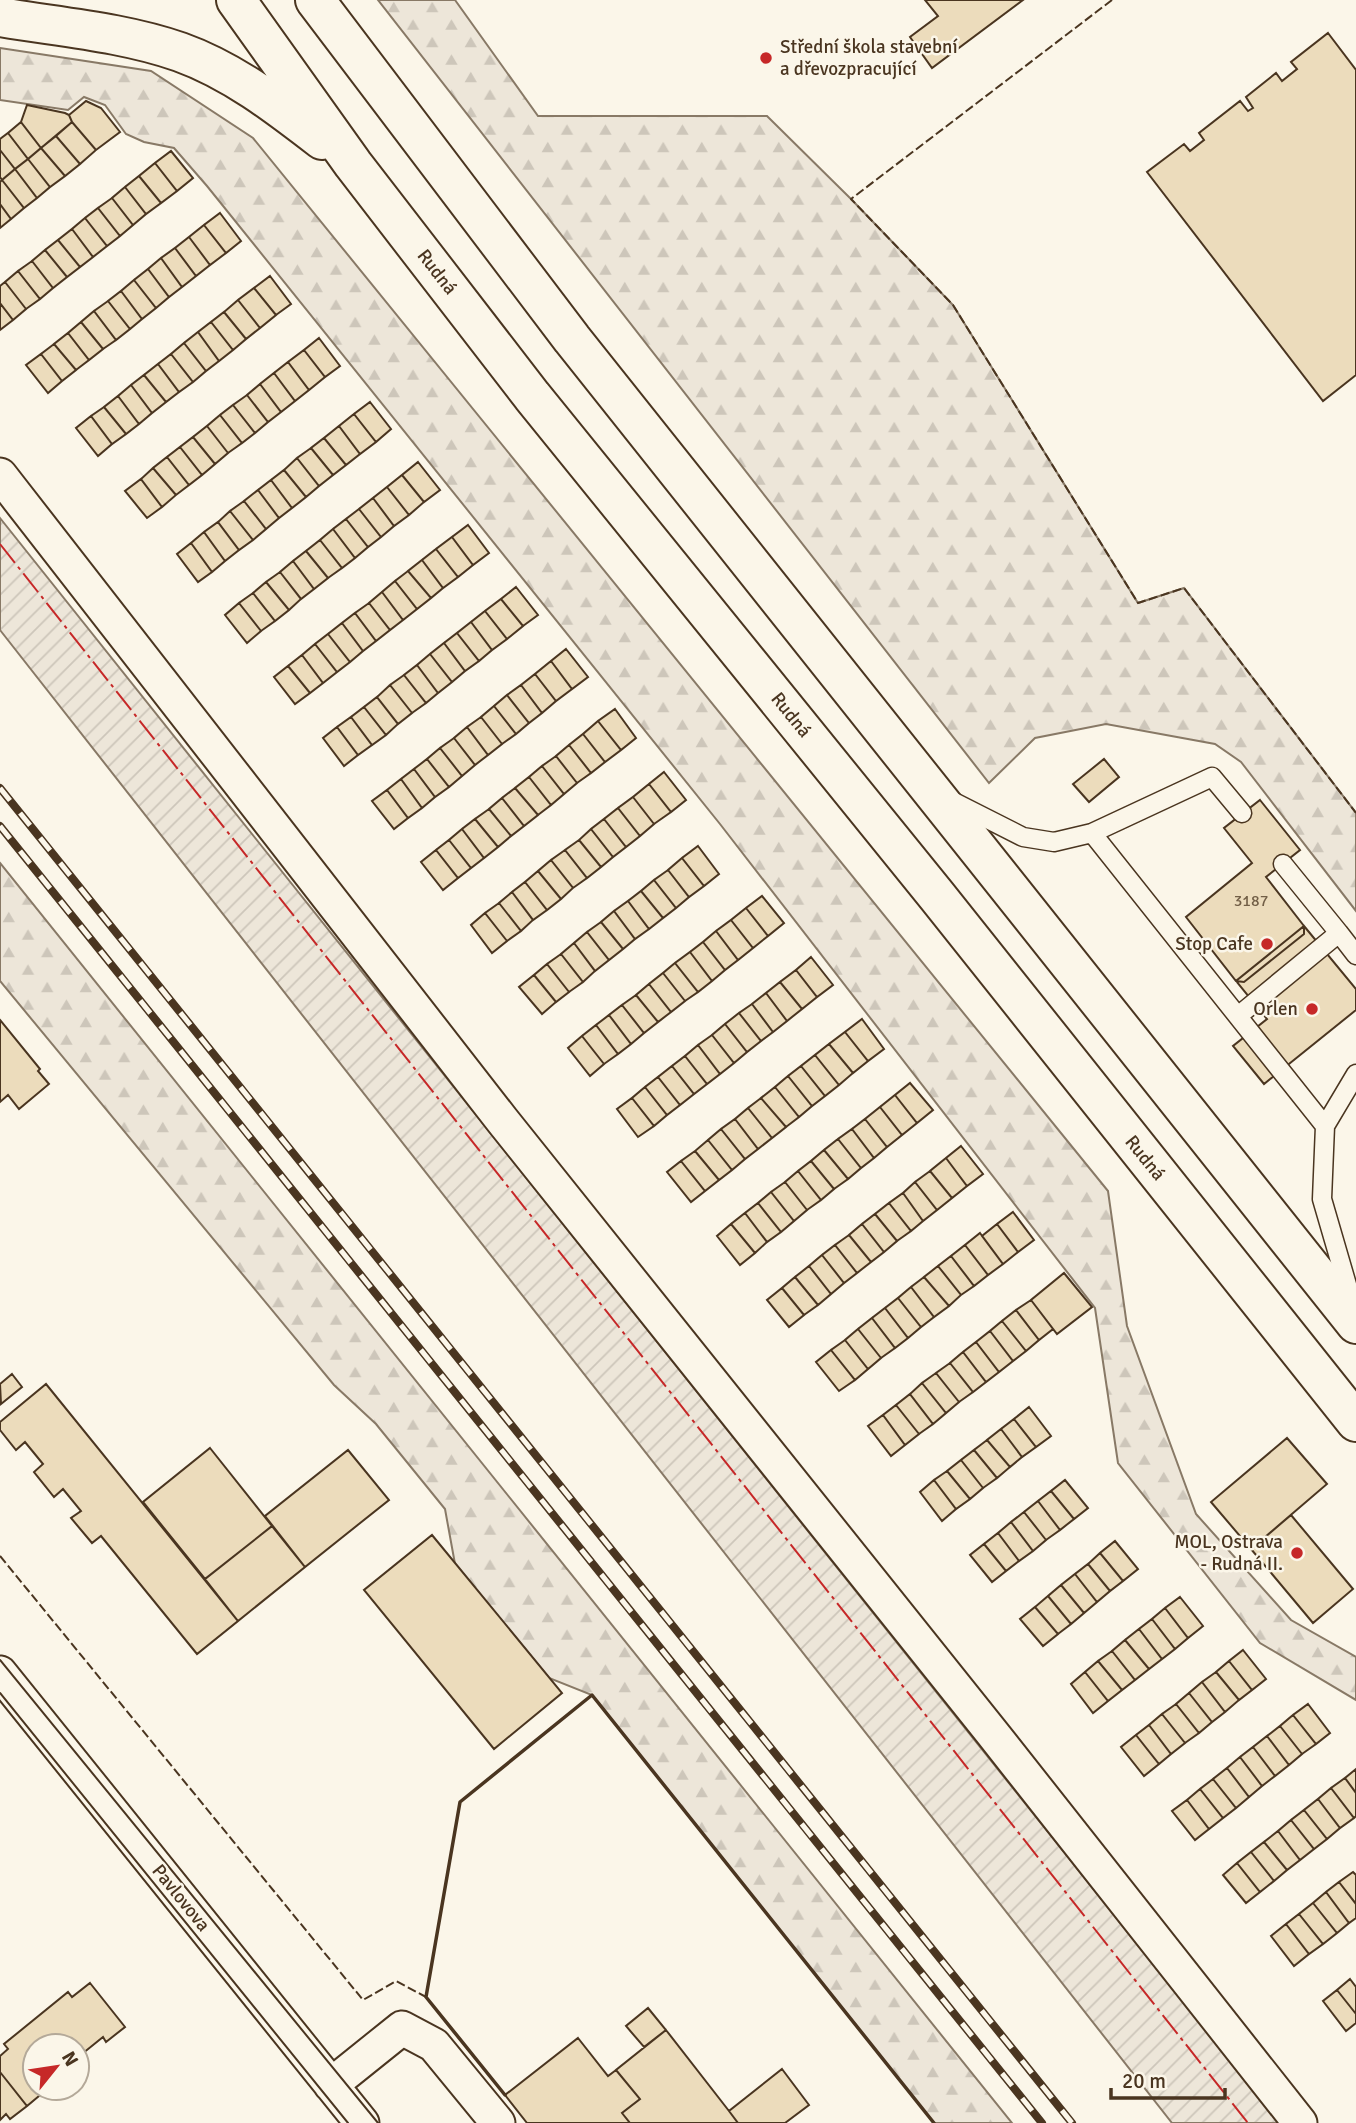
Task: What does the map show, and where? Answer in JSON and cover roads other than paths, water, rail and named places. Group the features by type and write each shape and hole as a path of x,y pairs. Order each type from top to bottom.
{"highway":[{"name":"Rudná","path":"236,0 353,164 533,396 1356,1422"},
{"path":"315,0 572,339 1356,1324"},
{"path":"0,17 121,37 179,51 214,66 257,91 353,164"}],"street":[{"path":"0,475 502,1120 1002,1745 1300,2123"},
{"name":"Pavlovova","path":"0,1674 362,2123"},
{"path":"331,2085 402,2028 434,2045 498,2123"}],"lane":[{"path":"932,791 1023,836 1054,842 1092,833 1212,777 1242,813"},
{"path":"1092,833 1325,1126"},
{"path":"1283,864 1356,955"},
{"path":"1238,1016 1339,933"},
{"path":"1356,1074 1325,1126 1322,1199 1356,1316"}],"tram line":[{"path":"0,1660 378,2123"},
{"path":"0,1693 348,2123"}],"railway":[{"path":"0,788 1072,2123"},
{"path":"0,826 1042,2123"}],"place":[{"name":"Střední škola stavební a dřevozpracující","path":"766,58"},
{"name":"Stop Cafe","path":"1267,944"},
{"name":"Orlen","path":"1312,1009"},
{"name":"MOL, Ostrava - Rudná II.","path":"1297,1553"}]}
